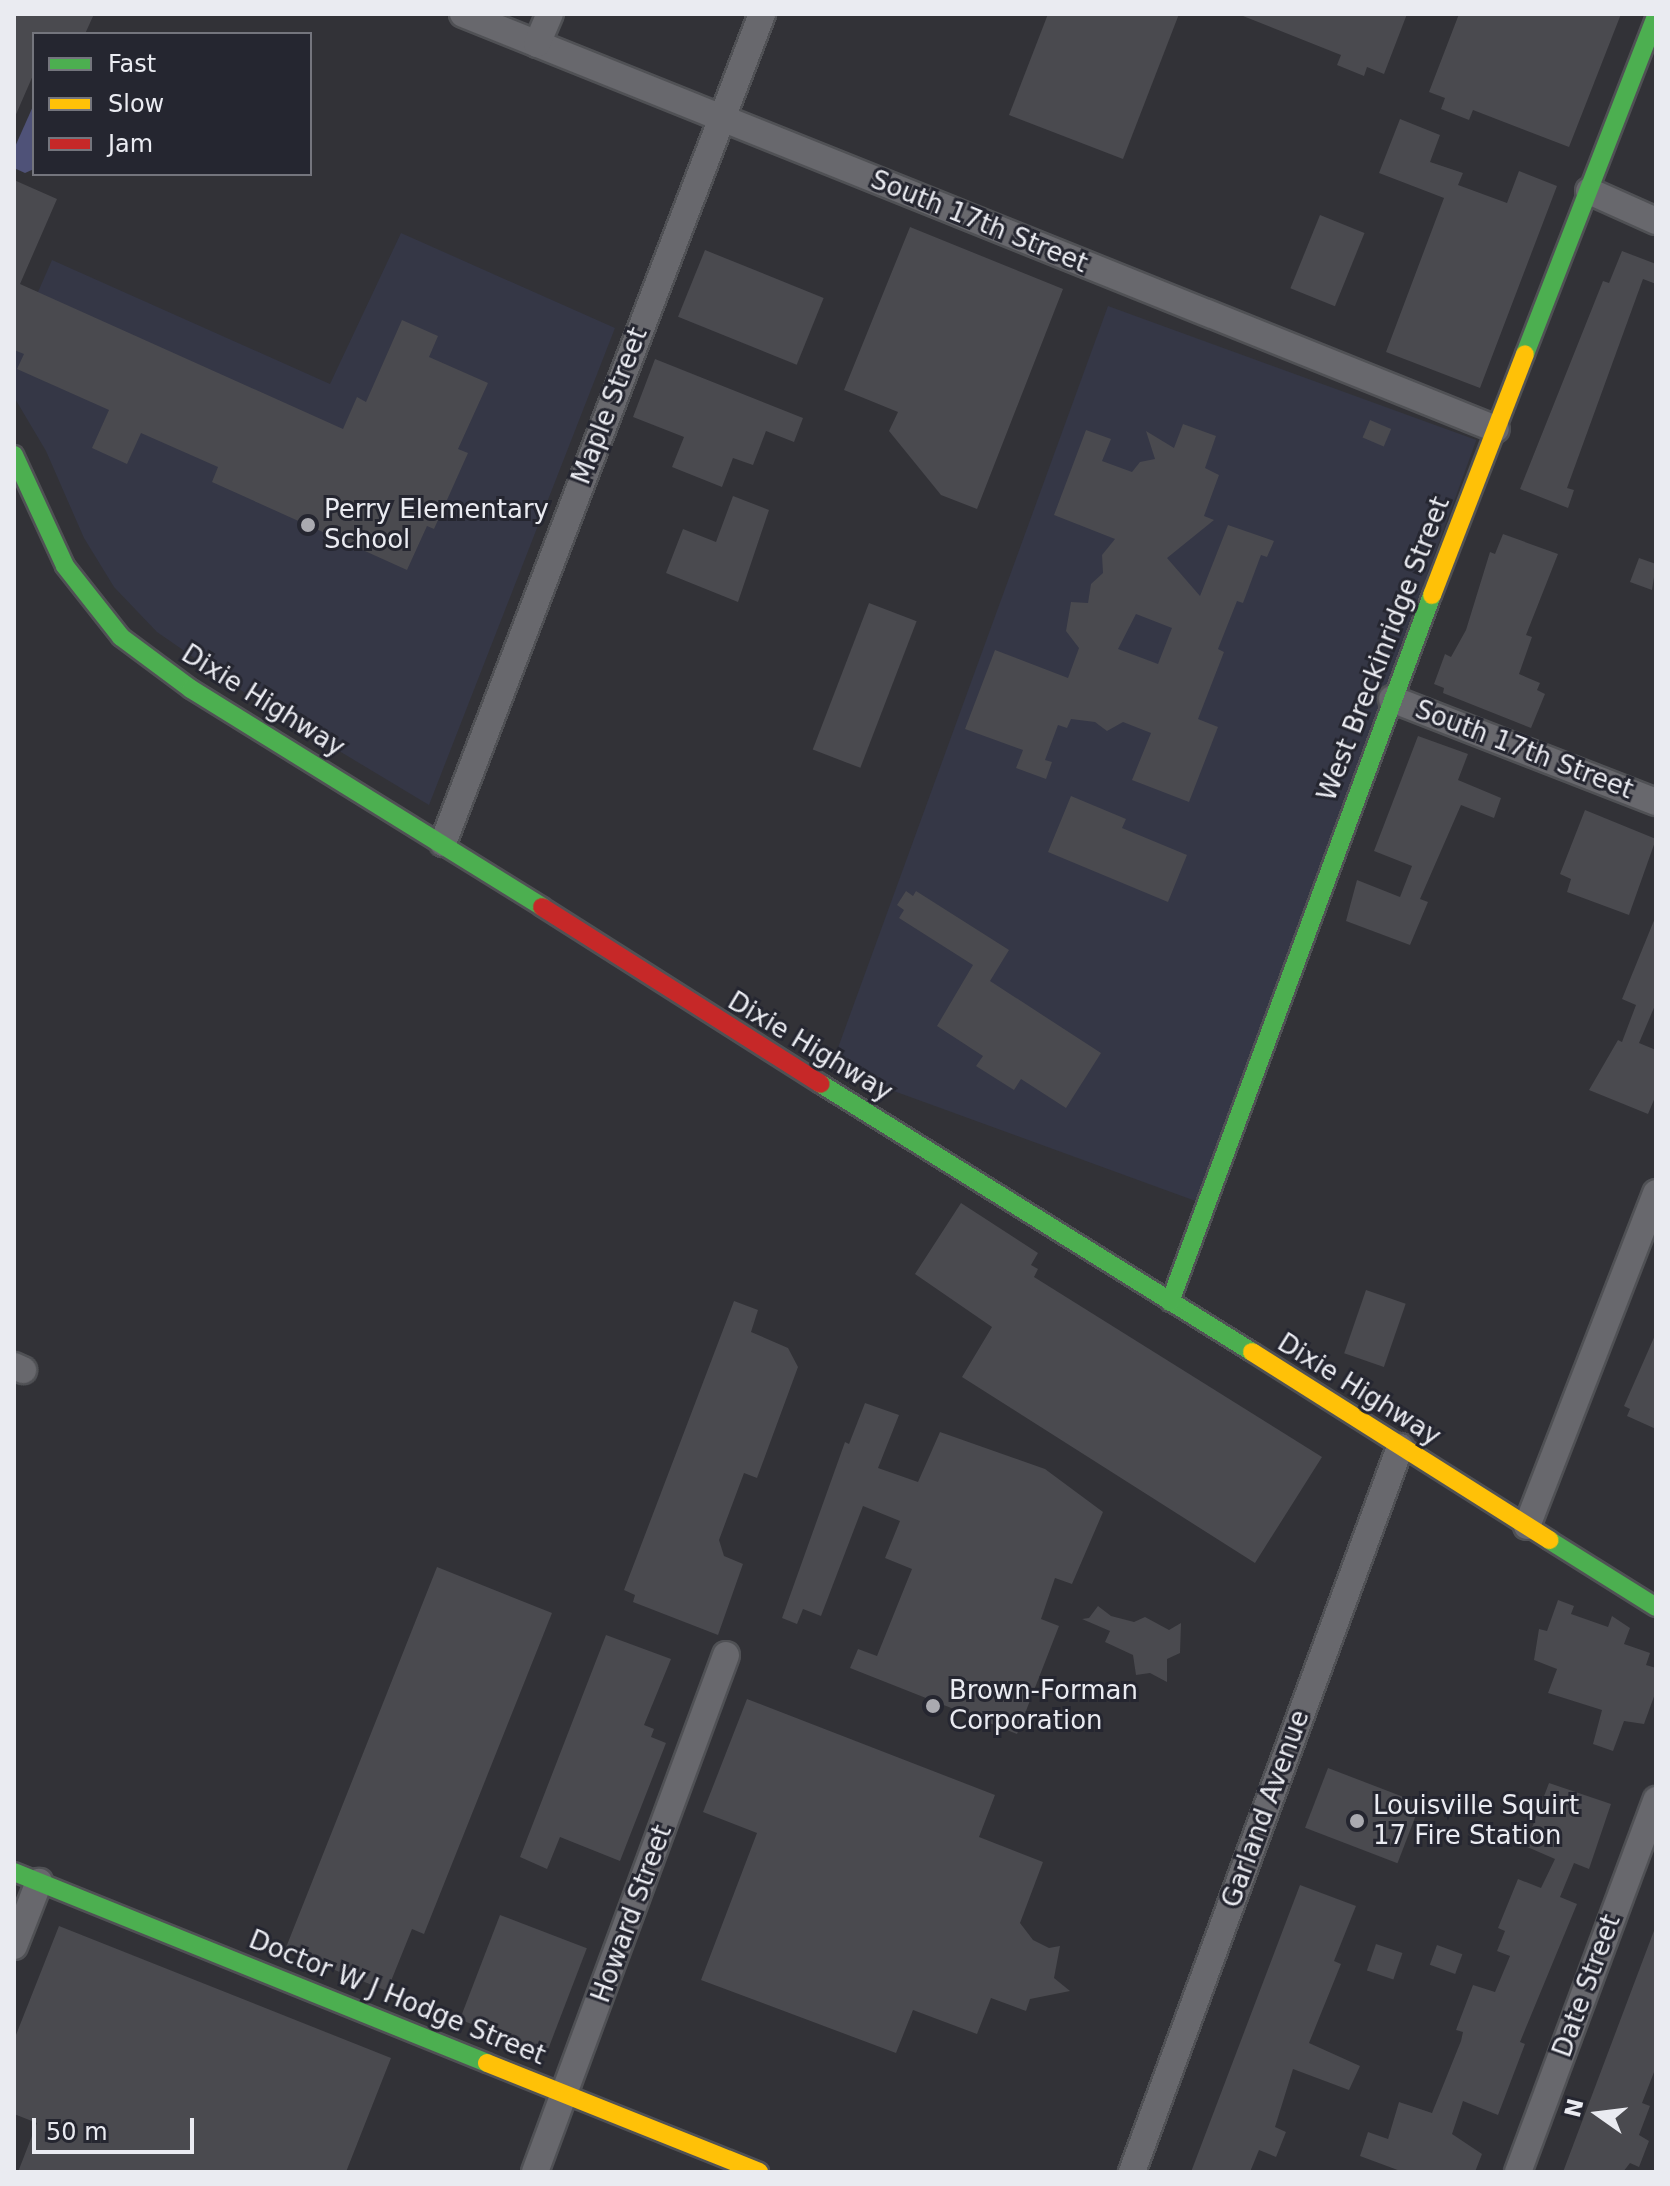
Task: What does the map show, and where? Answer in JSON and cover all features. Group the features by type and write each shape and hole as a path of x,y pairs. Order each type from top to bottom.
{"street":[{"name":"South 17th Street","path":"463,14 1496,429"},
{"path":"537,44 550,14"},
{"name":"Maple Street","path":"443,843 762,14"},
{"name":"West Breckinridge Street","path":"1170,1302 1392,699 1656,17"},
{"path":"1589,191 1656,221"},
{"name":"Dixie Highway","path":"14,455 65,566 121,637 231,717 443,843 727,1028 1656,1607"},
{"name":"South 17th Street","path":"1392,699 1656,802"},
{"path":"1527,1526 1656,1193"},
{"name":"Garland Avenue","path":"1132,2172 1400,1447"},
{"name":"Howard Street","path":"535,2172 726,1655"},
{"name":"Date Street","path":"1518,2172 1656,1800"},
{"name":"Doctor W J Hodge Street","path":"14,1872 759,2172"},
{"path":"14,1946 39,1882"}],"shaded area":[{"path":"32,108 32,170 25,173 14,168 14,149"},
{"name":"Perry Elementary School","path":"401,233 615,328 429,805 261,704 157,632 114,587 84,538 46,451 14,397 14,283 38,292 52,260 330,384"},
{"path":"1108,306 1476,440 1199,1202 831,1068"}],"building":[{"path":"14,14 94,14 86,32 32,32 32,78 14,119"},
{"path":"1048,14 1179,14 1123,159 1009,115"},
{"path":"1238,14 1407,14 1384,74 1367,67 1364,76 1337,65 1341,55"},
{"path":"1459,14 1621,14 1569,147 1473,110 1469,120 1441,109 1445,98 1429,92"},
{"path":"1400,119 1440,135 1430,162 1463,173 1458,185 1507,203 1519,171 1557,186 1480,388 1386,352 1444,198 1379,173"},
{"name":"Perry Elementary School","path":"14,180 57,199 20,284 343,429 357,397 366,402 402,320 438,336 429,357 488,383 458,449 468,453 434,529 427,526 407,570 212,482 218,467 141,433 127,464 92,448 109,410 17,369 24,354 14,350"},
{"path":"1320,215 1365,233 1335,306 1290,288"},
{"path":"910,227 1063,289 977,509 941,495 889,431 898,412 844,390"},
{"path":"705,250 824,298 797,365 678,317"},
{"path":"1622,251 1656,264 1656,284 1643,279 1567,488 1574,490 1568,508 1520,489 1603,281 1609,283"},
{"path":"655,359 803,418 794,442 766,431 753,465 733,458 722,487 672,467 684,437 633,417"},
{"path":"1370,420 1391,429 1384,446 1363,437"},
{"path":"1183,424 1216,436 1205,468 1219,475 1204,516 1214,520 1167,558 1200,596 1228,525 1274,541 1267,557 1261,555 1243,603 1237,601 1218,649 1224,652 1198,719 1218,727 1189,802 1132,780 1151,733 1123,722 1107,731 1095,722 1071,719 1067,728 1058,725 1045,760 1052,762 1046,779 1016,768 1023,750 965,729 995,650 1068,678 1079,648 1066,631 1071,602 1088,603 1091,584 1103,573 1102,555 1115,539 1054,515 1086,430 1111,439 1102,461 1132,472 1140,462 1155,459 1146,431 1174,448","holes":["1136,614 1172,628 1158,664 1118,649"]},
{"path":"733,496 769,510 738,602 666,573 683,529 716,542"},
{"path":"1503,534 1558,554 1526,635 1532,637 1519,674 1540,683 1537,690 1545,694 1531,728 1443,693 1444,688 1434,684 1445,654 1451,657 1466,630 1490,552 1495,554"},
{"path":"1639,558 1656,564 1652,590 1630,582"},
{"path":"869,603 917,621 860,768 813,750"},
{"path":"1418,736 1468,754 1458,780 1501,798 1494,818 1461,805 1420,899 1428,902 1410,945 1346,921 1357,880 1400,897 1412,866 1374,851"},
{"path":"1071,796 1126,819 1122,828 1187,855 1168,902 1048,852"},
{"path":"1585,810 1656,839 1629,915 1567,892 1571,879 1560,874"},
{"path":"906,891 913,896 916,891 1009,950 990,981 1101,1053 1066,1108 1021,1079 1014,1090 976,1066 983,1056 937,1026 973,965 899,918 904,910 897,905"},
{"path":"1655,918 1656,1003 1639,1043 1656,1050 1656,1095 1648,1114 1589,1090 1618,1040 1622,1042 1636,1005 1622,999"},
{"path":"961,1203 1038,1253 1031,1265 1038,1269 1034,1277 1322,1457 1255,1563 962,1377 992,1327 915,1274"},
{"path":"1366,1290 1406,1304 1384,1367 1344,1353"},
{"path":"734,1301 758,1310 751,1332 788,1348 798,1367 757,1478 744,1473 719,1540 724,1556 743,1564 718,1635 633,1602 635,1595 624,1590"},
{"path":"1656,1333 1656,1429 1627,1416 1630,1409 1624,1406"},
{"path":"865,1403 899,1415 878,1468 918,1482 940,1432 1045,1469 1103,1512 1072,1584 1055,1578 1041,1619 1059,1626 1017,1734 850,1668 858,1649 877,1656 912,1569 885,1558 900,1521 863,1506 821,1616 803,1609 797,1624 782,1618 845,1442 849,1444"},
{"path":"437,1567 552,1613 424,1934 412,1929 387,1991 285,1950"},
{"path":"1558,1600 1574,1606 1571,1614 1608,1627 1612,1616 1630,1628 1624,1644 1650,1653 1646,1665 1656,1668 1656,1691 1644,1724 1624,1721 1613,1751 1593,1744 1602,1710 1548,1693 1557,1669 1534,1660 1539,1629 1547,1631"},
{"path":"1098,1606 1111,1616 1134,1622 1145,1617 1169,1630 1181,1623 1180,1653 1167,1659 1167,1682 1150,1673 1136,1675 1133,1655 1105,1642 1110,1631 1082,1619 1089,1618"},
{"path":"606,1635 671,1659 644,1725 654,1729 651,1737 666,1743 620,1861 560,1837 547,1869 520,1857"},
{"path":"747,1699 995,1795 979,1837 1043,1862 1020,1923 1033,1940 1049,1948 1060,1946 1054,1978 1070,1991 1030,1999 1026,2011 991,1998 977,2034 913,2010 896,2053 701,1980 757,1833 703,1812"},
{"name":"Louisville Squirt 17 Fire Station","path":"1328,1768 1420,1803 1397,1863 1305,1828"},
{"path":"1549,1783 1611,1804 1589,1869 1574,1863 1560,1897 1577,1904 1520,2042 1525,2044 1498,2115 1463,2101 1452,2134 1482,2154 1475,2172 1403,2172 1360,2156 1368,2132 1388,2139 1399,2102 1432,2113 1461,2041 1463,2032 1456,2030 1473,1985 1495,1992 1510,1956 1497,1951 1505,1931 1498,1928 1518,1879 1541,1888 1555,1859 1525,1846"},
{"path":"1300,1885 1356,1906 1334,1961 1341,1964 1309,2043 1360,2066 1349,2090 1293,2069 1275,2127 1286,2132 1276,2157 1259,2150 1250,2172 1191,2172"},
{"path":"500,1915 587,1948 547,2053 460,2020"},
{"path":"59,1926 391,2058 346,2172 18,2172 37,2123 14,2114 14,2040"},
{"path":"1655,1928 1656,2067 1642,2103 1650,2106 1639,2135 1649,2141 1639,2167 1630,2163 1623,2172 1563,2172"},
{"path":"1376,1944 1402,1953 1393,1980 1367,1970"},
{"path":"1437,1945 1462,1954 1455,1974 1430,1965"}],"traffic: fast":[{"path":"1525,354 1656,17"},
{"path":"14,455 65,566 121,637 191,689 542,907"},
{"path":"1170,1302 1432,595"},
{"path":"821,1084 1252,1352"},
{"path":"1549,1540 1656,1607"},
{"path":"14,1872 487,2063"}],"traffic: slow":[{"path":"1432,595 1525,354"},
{"path":"1252,1352 1549,1540"},
{"path":"487,2063 759,2172"}],"traffic: jam":[{"path":"542,907 821,1084"}],"place":[{"name":"Perry Elementary School","path":"308,525"},
{"name":"Brown-Forman Corporation","path":"933,1706"},
{"name":"Louisville Squirt 17 Fire Station","path":"1357,1821"}]}
